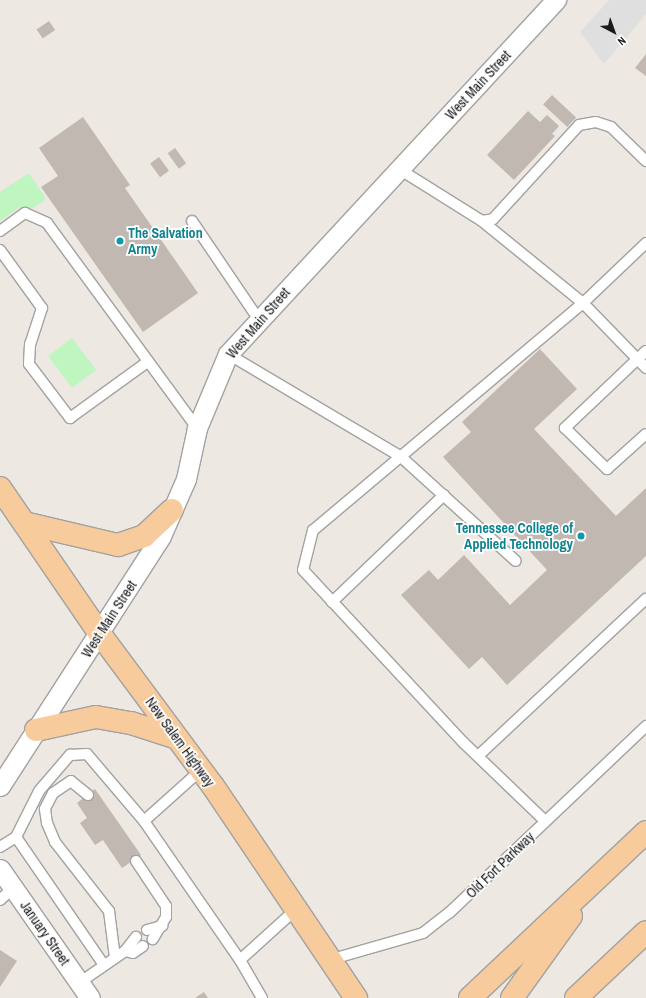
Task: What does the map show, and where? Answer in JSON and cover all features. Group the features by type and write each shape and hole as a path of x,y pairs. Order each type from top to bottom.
{"main road":[{"name":"New Salem Highway","path":"0,488 100,634 201,770 294,911 356,998"},
{"path":"24,523 118,545 144,536 172,510"},
{"path":"36,730 96,717 131,723 177,738"},
{"path":"470,998 646,832"},
{"path":"512,998 603,874"},
{"path":"576,998 646,932"}],"street":[{"name":"West Main Street","path":"0,786 100,634 161,536 186,479 197,428 228,354 556,0"},
{"name":"January Street","path":"0,869 7,894 84,991"}],"lane":[{"path":"482,221 493,219 579,126 596,122 610,127 646,161"},
{"path":"399,169 482,221 583,303 646,368"},
{"path":"0,231 25,213 47,224 146,363 197,428"},
{"path":"192,221 259,320"},
{"path":"545,821 478,756 302,570 313,530 583,303 646,243"},
{"path":"0,250 42,308 30,344 29,364 70,418 146,363"},
{"path":"646,352 565,428 607,469 646,434"},
{"path":"228,354 400,456 516,561"},
{"path":"332,602 444,496"},
{"path":"478,756 646,599"},
{"name":"Old Fort Parkway","path":"329,960 423,933 449,913 646,726"},
{"path":"0,848 16,838 39,790 70,755 87,754 144,821 240,960 262,998"},
{"path":"144,821 201,770"},
{"path":"88,795 71,781 53,793 45,809 47,823 55,842 109,911 115,958"},
{"path":"16,838 104,966"},
{"path":"136,861 166,906 162,926 150,935"},
{"path":"240,960 294,911"},
{"path":"84,991 104,966 125,951 136,938"},
{"path":"125,951 133,952 143,946"}],"green space":[{"path":"29,173 46,199 30,210 20,207 0,221 0,192"},
{"path":"72,338 96,370 72,388 48,356"}],"shaded area":[{"path":"609,0 646,0 646,14 604,64 580,32"}],"building":[{"path":"49,21 55,30 43,39 37,29"},
{"path":"646,54 646,76 635,68"},
{"path":"552,95 576,118 567,127 543,105"},
{"path":"528,111 540,122 547,115 559,126 552,134 555,136 514,180 487,155"},
{"name":"The Salvation Army","path":"83,117 130,185 125,188 198,293 143,332 41,187 58,176 39,148"},
{"path":"175,148 186,163 179,169 168,153"},
{"path":"159,157 169,171 160,177 150,163"},
{"name":"Tennessee College of Applied Technology","path":"540,349 577,389 534,429 616,516 646,488 646,556 507,685 482,657 469,669 401,595 429,570 438,580 464,555 510,605 547,570 443,457 471,432 462,422"},
{"path":"95,789 141,855 122,868 103,840 95,845 80,823 87,818 77,803"},
{"path":"0,950 17,961 0,987"},
{"path":"204,992 208,998 195,998"}],"place":[{"name":"The Salvation Army","path":"120,241"},
{"name":"Tennessee College of Applied Technology","path":"581,536"}]}
